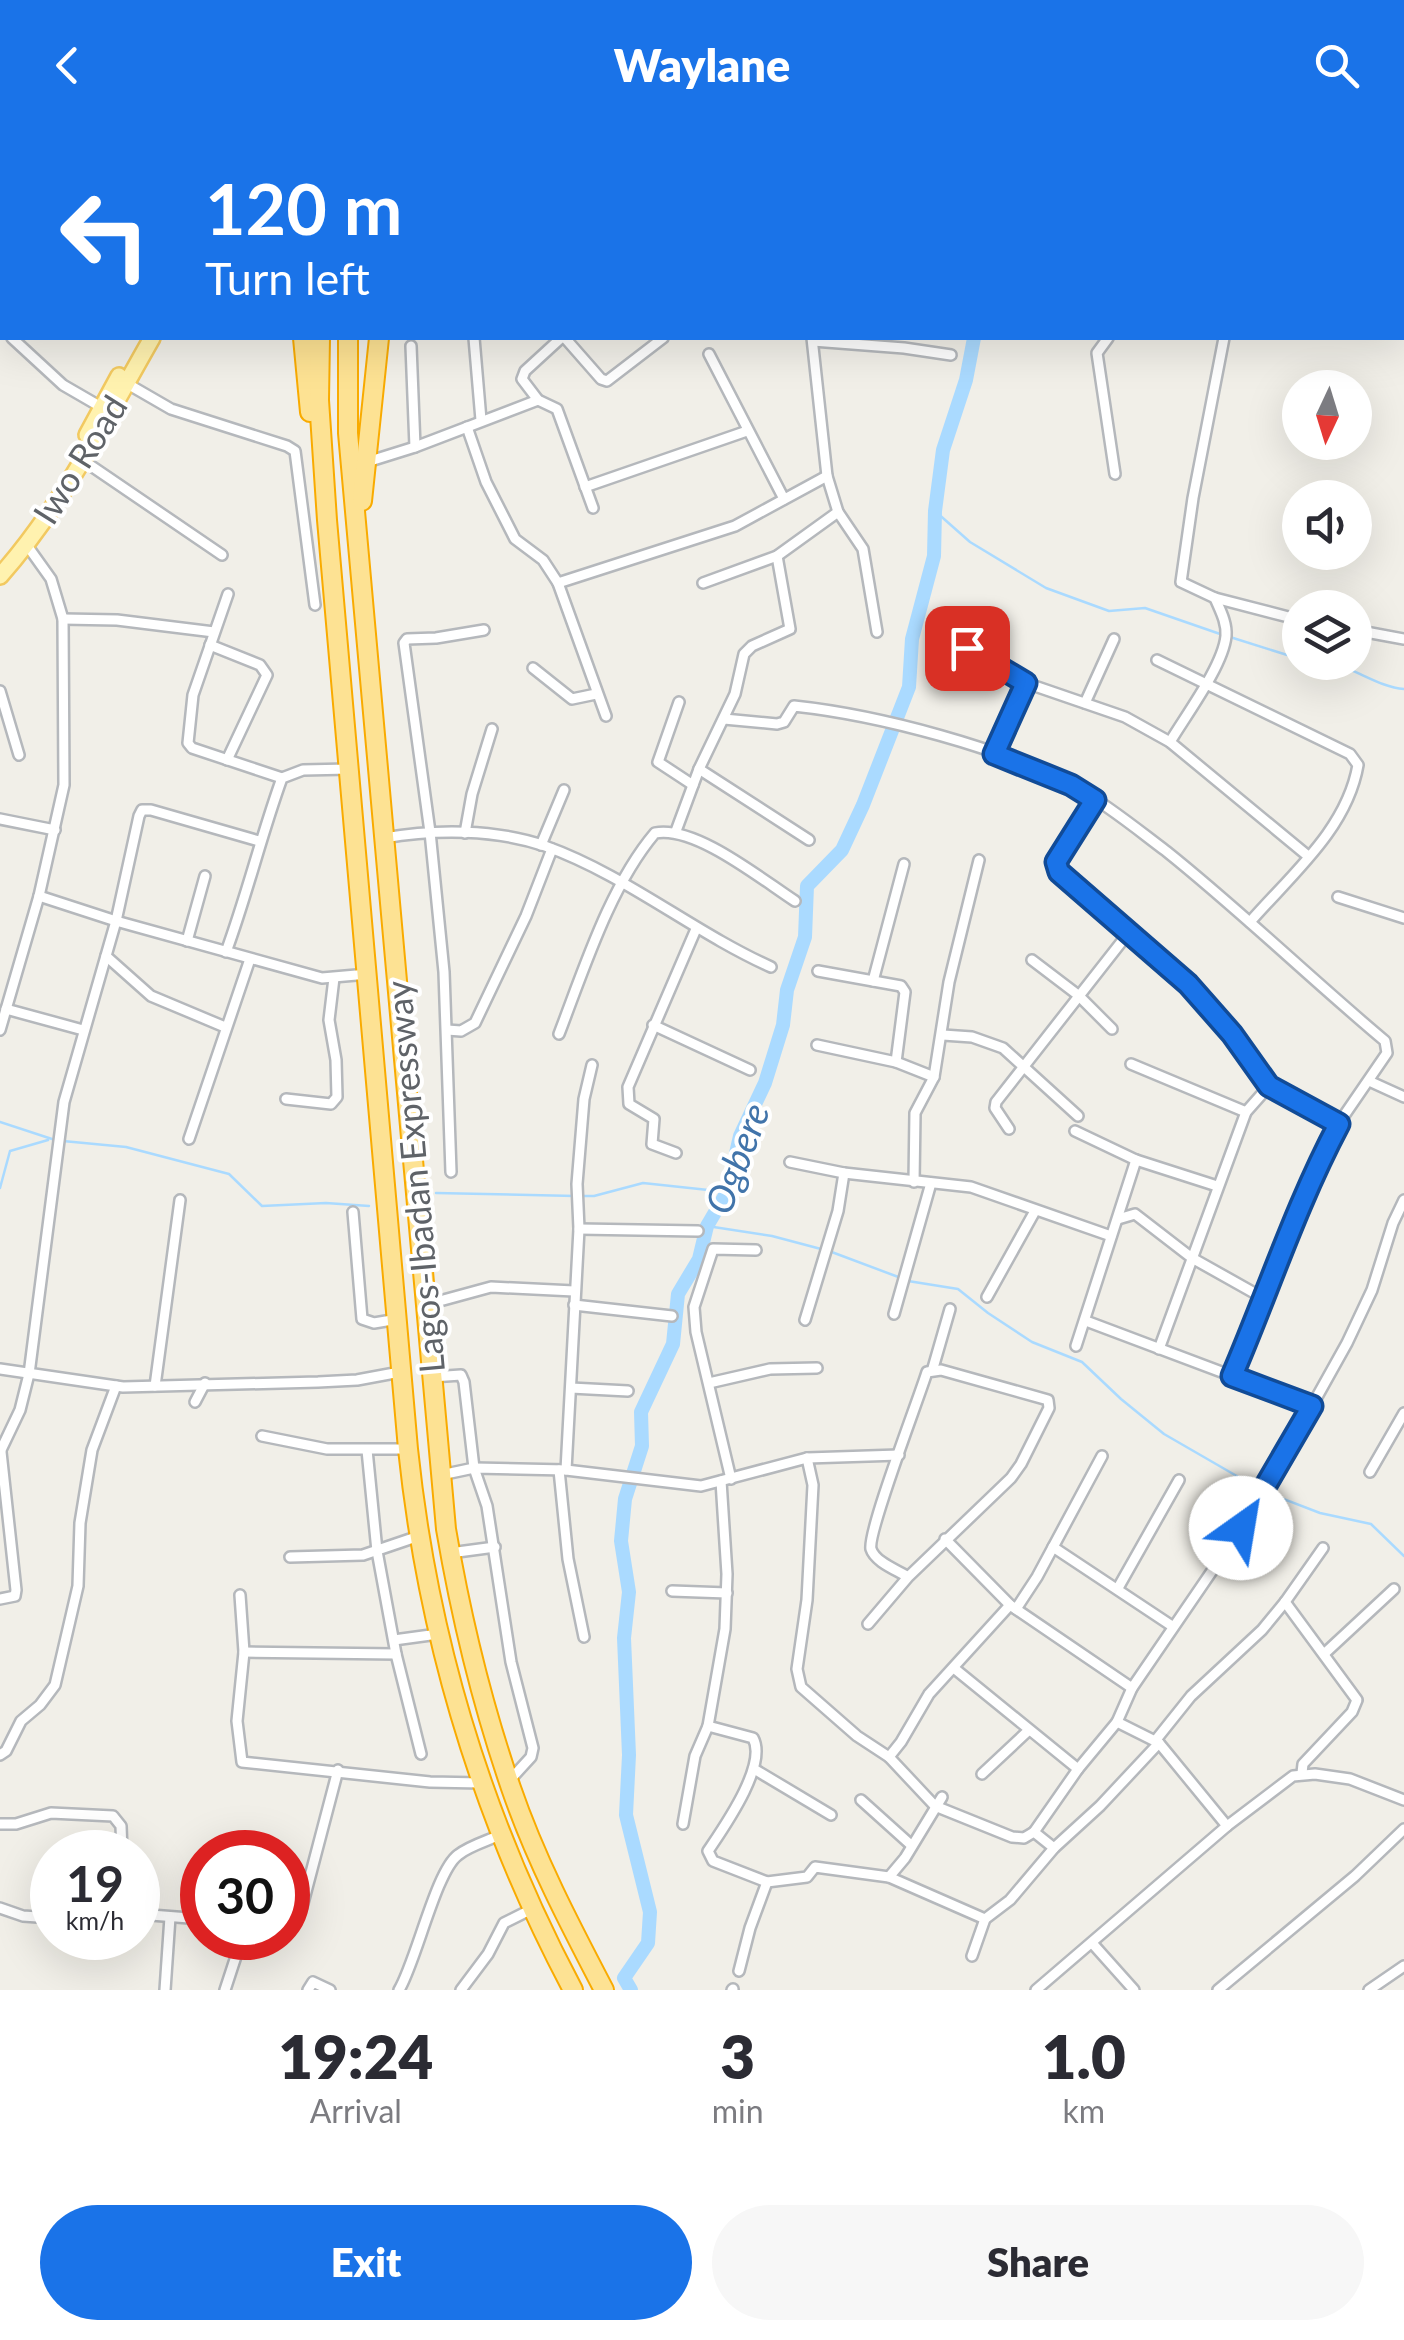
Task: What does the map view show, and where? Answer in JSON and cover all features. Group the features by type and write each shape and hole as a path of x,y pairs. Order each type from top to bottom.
{"highway":[{"path":"303,340 305,379 327,520"},
{"name":"Lagos-Ibadan Expressway","path":"320,340 319,400 327,520 408,1449 419,1536 438,1634 481,1783 532,1908 574,1990"},
{"name":"Lagos-Ibadan Expressway","path":"348,340 348,433 450,1554 479,1686 509,1781 545,1870 604,1990"},
{"path":"356,528 378,340"}],"main road":[{"name":"Iwo Road","path":"0,560 60,480 140,340"},
{"name":"Iwo Road","path":"0,576 84,461 151,340"}],"street":[{"path":"14,340 63,385 101,407"},
{"path":"474,340 481,420"},
{"path":"561,340 521,376 538,400 556,408 593,508"},
{"path":"565,340 607,381 659,340"},
{"path":"812,340 827,476 838,512 863,549 877,632"},
{"path":"822,340 951,355"},
{"path":"1107,340 1097,353 1115,474"},
{"path":"1224,340 1180,570 1181,582 1215,598 1282,615"},
{"path":"411,346 415,447"},
{"path":"709,354 784,499"},
{"path":"126,383 172,410 287,446 295,452 315,605"},
{"path":"365,462 538,400"},
{"path":"468,428 486,482 515,539 544,560 558,583 606,716"},
{"path":"585,487 747,430"},
{"path":"84,461 222,555"},
{"path":"558,583 721,531 827,476"},
{"path":"703,583 777,556 838,512"},
{"path":"0,1030 39,896 55,830 65,762 62,619 51,580 26,544"},
{"path":"676,831 735,694 747,650 790,630 792,624 777,556"},
{"path":"228,594 190,703 186,736 192,748 282,778 304,770 349,769"},
{"path":"1170,742 1217,666 1226,636 1215,598"},
{"path":"62,619 117,620 214,632"},
{"path":"450,1172 444,972 430,832 404,644 407,639 484,630"},
{"path":"1372,633 1404,639"},
{"path":"1085,703 1114,639"},
{"path":"210,645 260,665 267,676 227,760"},
{"path":"967,648 1026,683 1125,718 1170,742 1308,856"},
{"path":"1157,660 1356,759 1356,778 1338,820 1250,922"},
{"path":"533,668 572,699 596,694"},
{"path":"994,754 1026,683"},
{"path":"0,691 19,755"},
{"path":"678,702 658,762 693,785"},
{"path":"724,719 777,724 784,722 794,706 894,724 994,754 1071,785 1161,848 1385,1041 1386,1053 1339,1124 1301,1198 1232,1376"},
{"path":"465,833 472,794 492,729"},
{"path":"700,769 809,840"},
{"path":"226,952 246,895 258,841 282,778"},
{"path":"447,1030 476,1024 526,916 564,790"},
{"path":"1095,800 1074,829 1056,868 1188,984 1232,1034 1269,1086 1339,1124"},
{"path":"0,1599 15,1596 16,1590 1,1452 20,1410 29,1374 57,1142 142,810 258,841"},
{"path":"0,819 55,830"},
{"path":"559,1034 622,884 655,832 676,831 741,865 796,901"},
{"path":"384,838 430,832 465,833 546,847 622,884 696,930 771,968"},
{"path":"914,1182 915,1113 934,1077 949,982 979,860"},
{"path":"873,981 904,864"},
{"path":"187,941 205,876"},
{"path":"39,896 250,959 334,978 368,974"},
{"path":"1338,897 1404,918"},
{"path":"676,1153 652,1144 654,1119 632,1107 627,1098 639,1054 696,930"},
{"path":"1009,1128 995,1108 996,1102 1130,931"},
{"path":"106,956 151,996 226,1028"},
{"path":"189,1139 250,959"},
{"path":"1032,960 1078,995 1112,1030"},
{"path":"818,971 895,983 905,992 896,1062"},
{"path":"286,1099 335,1102 337,1068 329,1020 334,978"},
{"path":"6,1009 83,1030"},
{"path":"653,1025 750,1070"},
{"path":"943,1035 987,1041 1003,1048 1078,1116"},
{"path":"818,1045 896,1062 934,1077"},
{"path":"1131,1064 1246,1112"},
{"path":"584,1637 568,1559 562,1470 579,1229 577,1184 584,1100 592,1065"},
{"path":"1369,1082 1404,1097"},
{"path":"1159,1348 1246,1112 1269,1086"},
{"path":"1076,1132 1136,1160 1217,1186"},
{"path":"1076,1346 1136,1160"},
{"path":"790,1162 990,1192 1111,1236"},
{"path":"806,1320 838,1211 844,1173"},
{"path":"894,1314 930,1183"},
{"path":"155,1386 180,1200"},
{"path":"807,1458 813,1484 807,1600 797,1679 806,1694 857,1736 889,1756 938,1801 1012,1837 1024,1838 1034,1832 1116,1722 1132,1688 1172,1626 1255,1508 1372,1290 1404,1200"},
{"path":"988,1297 1035,1211"},
{"path":"354,1212 362,1319 366,1323 398,1319"},
{"path":"1118,1219 1135,1214 1192,1258 1265,1298"},
{"path":"579,1229 698,1232"},
{"path":"683,1824 695,1756 708,1726 725,1629 727,1592 726,1480 694,1318 710,1252 720,1247 756,1250"},
{"path":"425,1305 492,1287 574,1291"},
{"path":"574,1305 672,1316"},
{"path":"908,1577 874,1556 870,1546 886,1488 927,1372 933,1368 950,1310"},
{"path":"1086,1321 1312,1406"},
{"path":"709,1383 770,1369 816,1368"},
{"path":"868,1624 908,1577 1022,1464 1050,1405 1048,1400 933,1368"},
{"path":"0,1369 116,1386 318,1382 402,1372"},
{"path":"431,1378 461,1375 474,1468 495,1547 511,1662 534,1752 509,1781"},
{"path":"194,1402 204,1383"},
{"path":"0,1755 6,1751 21,1720 40,1706 55,1685 78,1586 80,1524 92,1450 116,1386"},
{"path":"570,1388 628,1391"},
{"path":"1370,1472 1404,1413"},
{"path":"262,1436 327,1450 408,1449"},
{"path":"368,1450 377,1552 420,1754"},
{"path":"441,1476 474,1468 562,1470 701,1486 807,1458 900,1455"},
{"path":"889,1756 902,1742 929,1694 1013,1607 1053,1546 1102,1456"},
{"path":"1118,1588 1179,1480"},
{"path":"290,1557 363,1555 419,1536"},
{"path":"945,1539 1013,1607 1132,1688"},
{"path":"1053,1546 1172,1626"},
{"path":"450,1554 495,1547"},
{"path":"972,1956 986,1919 1010,1900 1054,1848 1100,1806 1157,1742 1191,1696 1262,1630 1323,1548"},
{"path":"1324,1654 1394,1589"},
{"path":"672,1591 727,1592"},
{"path":"240,1595 244,1652 237,1722 242,1762 430,1782 481,1783"},
{"path":"1286,1602 1356,1696 1352,1712 1303,1764 1302,1774"},
{"path":"394,1640 438,1634"},
{"path":"244,1652 396,1654"},
{"path":"955,1669 1078,1769"},
{"path":"1116,1722 1157,1742 1227,1826"},
{"path":"708,1726 753,1738 758,1749 754,1769 708,1851 714,1861 767,1882 808,1877 815,1867 890,1876 918,1892 986,1919"},
{"path":"982,1774 1029,1730"},
{"path":"754,1769 831,1815"},
{"path":"310,1877 338,1770"},
{"path":"1036,1990 1282,1782 1302,1774 1350,1779 1404,1800"},
{"path":"861,1800 911,1846"},
{"path":"890,1876 938,1801"},
{"path":"0,1824 16,1824 51,1813 113,1816 122,1830"},
{"path":"1218,1990 1355,1876 1404,1829"},
{"path":"1034,1832 1054,1848"},
{"path":"399,1990 408,1976 430,1908 454,1856 500,1835"},
{"path":"739,1971 767,1882"},
{"path":"0,1908 30,1916"},
{"path":"461,1990 488,1954 504,1923 532,1908"},
{"path":"160,1916 180,1918"},
{"path":"165,1990 170,1917"},
{"path":"1092,1943 1134,1990"},
{"path":"225,1990 235,1960"},
{"path":"1369,1990 1404,1966"},
{"path":"308,1990 313,1982 330,1990"}],"waterway":[{"name":"Ogbere","path":"631,1990 624,1978 648,1943 650,1912 626,1815 629,1755 624,1638 629,1592 621,1541 625,1499 642,1446 641,1412 673,1344 678,1294 699,1259 707,1226 727,1192 740,1136 765,1083 783,1025 787,990 805,937 807,886 842,850 909,687 912,639 934,556 943,450 966,380 974,340"},
{"path":"935,511 970,542 1046,588 1109,611 1145,608 1223,635"},
{"path":"1230,637 1282,653"},
{"path":"1372,679 1404,689"},
{"path":"0,1122 55,1140"},
{"path":"0,1188 10,1151 48,1140"},
{"path":"63,1141 126,1147 229,1174 262,1206 369,1206"},
{"path":"583,1196 643,1183 727,1192"},
{"path":"436,1193 575,1196"},
{"path":"707,1226 772,1236 821,1249"},
{"path":"829,1251 901,1278"},
{"path":"908,1281 958,1289 1032,1342 1082,1362 1164,1434 1261,1490"},
{"path":"1268,1493 1320,1513 1371,1524 1404,1556"}],"route":[{"path":"967,648 1026,683 994,754 1071,785 1095,800 1056,862 1059,872 1188,984 1232,1034 1269,1086 1339,1124 1301,1198 1276,1271 1232,1376 1312,1406 1241,1528"}]}
